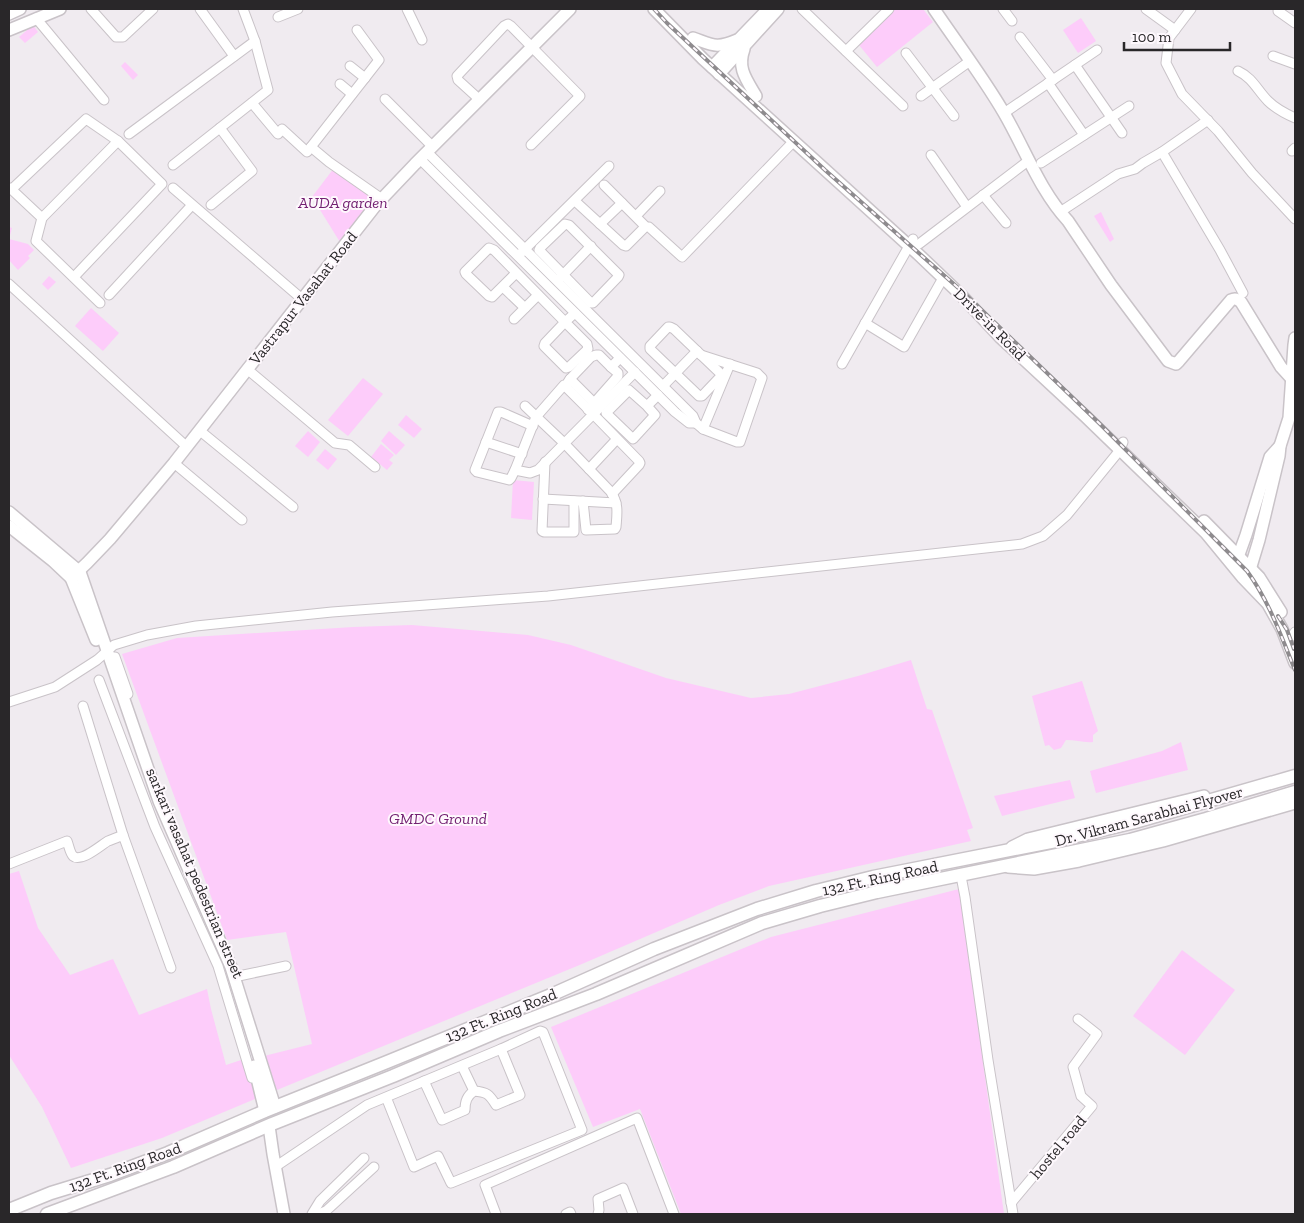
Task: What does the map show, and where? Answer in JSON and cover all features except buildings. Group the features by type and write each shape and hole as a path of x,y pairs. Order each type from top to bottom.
{"main road":[{"name":"Dr. Vikram Sarabhai Flyover","path":"1002,852 1056,841 1144,819 1295,776"},
{"name":"Dr. Vikram Sarabhai Flyover","path":"1003,867 1140,838 1295,792"},
{"name":"132 Ft. Ring Road","path":"9,1210 51,1193 110,1175 168,1153 272,1105 388,1062 551,995 654,949 758,909 816,891 1002,852"},
{"name":"132 Ft. Ring Road","path":"46,1214 174,1167 499,1031 596,994 762,923 877,892 1003,867"}],"street":[{"path":"9,14 20,9"},
{"path":"9,30 60,9"},
{"path":"91,9 116,37 123,37 153,9"},
{"path":"200,9 234,56"},
{"path":"173,164 268,90 255,41 243,9"},
{"path":"278,17 298,9"},
{"path":"407,9 422,40"},
{"name":"Vastrapur Vasahat Road","path":"75,574 110,539 174,463 382,200 570,9"},
{"name":"Drive-in Road","path":"654,9 794,141 914,242 943,278 1000,337 1122,446"},
{"name":"Drive-in Road","path":"665,9 718,68 756,96 967,289 1005,332 1236,561 1246,580 1268,604 1282,629 1295,663"},
{"path":"718,68 768,9"},
{"path":"693,38 714,45 742,42 778,9"},
{"path":"802,9 903,106"},
{"path":"846,51 889,9"},
{"path":"934,9 1004,113 1028,161 1060,212 1168,361 1176,364 1231,300 1234,299 1241,302 1281,367 1291,378"},
{"path":"1003,9 1012,21"},
{"path":"1146,9 1175,30"},
{"path":"1191,9 1169,38 1166,62 1182,94 1218,131 1252,173 1295,219"},
{"path":"1280,9 1278,11 1295,23"},
{"path":"36,18 104,100"},
{"path":"480,100 458,80 457,76 508,24 580,96 531,146"},
{"path":"252,103 278,134 282,129 308,152 379,60 357,30"},
{"path":"1020,37 1084,135"},
{"path":"129,134 255,41"},
{"path":"742,42 740,58 742,72 756,96"},
{"path":"1004,113 1096,50"},
{"path":"906,53 954,116"},
{"path":"1273,56 1295,64"},
{"path":"921,96 970,61"},
{"path":"1075,65 1122,133"},
{"path":"350,66 365,78"},
{"path":"1238,71 1249,78 1269,102 1282,112 1295,118"},
{"path":"340,84 352,94"},
{"path":"385,99 427,153 518,256 675,412 689,423 696,423"},
{"path":"1041,163 1129,106"},
{"path":"42,218 10,188 86,119 118,141 162,184 74,277"},
{"path":"1060,212 1118,174 1135,169 1208,120"},
{"path":"212,205 252,171 220,128"},
{"path":"100,303 36,241 42,218 118,141"},
{"path":"649,227 682,257 794,141"},
{"path":"311,147 382,200"},
{"path":"1162,152 1220,250 1243,294"},
{"path":"427,153 584,302 693,416 696,423 703,429 737,442 741,441 762,378 757,373 698,353"},
{"path":"930,155 967,208"},
{"path":"842,364 914,242 967,208 1028,161"},
{"path":"518,256 609,166"},
{"path":"575,200 626,246 645,227 604,185"},
{"path":"173,188 302,299"},
{"path":"636,216 660,191"},
{"path":"983,195 1006,223"},
{"path":"600,224 622,202"},
{"path":"109,295 192,205"},
{"path":"560,278 540,252 540,248 565,224 570,225 619,275 593,303 584,302"},
{"path":"560,278 591,246"},
{"path":"516,273 494,296 490,297 466,274 466,270 489,248 494,250 516,273 565,322 588,346 586,351 568,368 564,367 544,346 545,343 565,322 575,313"},
{"path":"865,324 904,347 943,278"},
{"path":"9,284 186,446"},
{"path":"503,287 525,308"},
{"path":"514,319 538,295"},
{"path":"668,328 672,328 721,374 702,396 699,396 675,373 650,349 650,346 668,328"},
{"path":"1294,638 1262,580 1251,568 1236,561 1270,457 1280,446 1292,420 1291,378 1295,338"},
{"path":"663,386 698,353"},
{"path":"515,470 532,473 538,470 564,443 618,376 618,373 598,355 594,355 567,382 535,421 522,454 515,470 512,478 509,480 476,471 475,468 498,412 535,421"},
{"path":"611,367 620,358"},
{"path":"703,429 730,364"},
{"path":"247,369 335,443 349,445 375,467"},
{"path":"592,409 635,372"},
{"path":"567,382 639,461 639,465 612,494"},
{"path":"631,453 636,446 633,439 606,412 628,390 655,415 633,439"},
{"path":"647,406 658,395"},
{"path":"525,406 535,421 564,443 612,494 616,503 615,529 587,531 578,501"},
{"path":"199,430 293,507"},
{"path":"589,469 617,439"},
{"path":"486,442 522,454"},
{"path":"9,702 55,687 106,655 114,645 196,626 332,612 548,596 1022,544 1043,536 1067,515 1122,446"},
{"path":"1246,580 1251,568 1280,446"},
{"path":"545,462 541,529 544,532 574,532 578,501"},
{"path":"174,463 242,520"},
{"path":"543,499 616,503"},
{"path":"9,512 75,574 90,623 106,655 159,801 237,976 272,1105"},
{"path":"10,528 53,561 75,574"},
{"path":"106,655 126,729 156,813 224,965 254,1063 272,1105"},
{"path":"99,680 154,827 218,966 258,1098"},
{"path":"83,706 124,835 172,968"},
{"path":"1002,852 1028,839 1207,796 1295,771"},
{"path":"1003,867 1034,869 1079,861 1163,840 1295,803"},
{"path":"9,864 67,841 72,855 75,858 80,858 107,842 124,835"},
{"path":"961,876 1013,1214"},
{"path":"237,976 286,966"},
{"name":"hostel road","path":"1011,1203 1092,1106 1081,1096 1073,1067 1097,1034 1078,1019"},
{"path":"275,1167 367,1105 386,1097 424,1081 501,1050 540,1031 582,1130 451,1183 438,1156 414,1167 386,1097"},
{"path":"424,1081 442,1120 465,1110 465,1102 468,1095 474,1091 485,1092 496,1105 520,1094 501,1050"},
{"path":"462,1066 474,1091"},
{"path":"496,1214 484,1185 637,1118 674,1214"},
{"path":"269,1126 284,1214"},
{"path":"312,1214 320,1201 364,1158"},
{"path":"319,1214 326,1211 374,1167"},
{"path":"598,1214 598,1199 622,1188 633,1214"},
{"path":"566,1214 570,1212 571,1214"}],"green space":[{"path":"895,9 923,9 933,22 877,67 859,45"},
{"path":"1081,18 1096,41 1078,53 1063,30"},
{"path":"33,25 38,32 25,43 19,37"},
{"path":"125,62 138,75 133,80 121,66"},
{"name":"AUDA garden","path":"334,168 379,195 343,247 312,197"},
{"path":"1101,212 1114,239 1110,242 1094,216"},
{"path":"9,227 12,228 9,239"},
{"path":"9,239 28,244 34,250 28,256 30,258 18,270 9,260"},
{"path":"49,276 56,282 48,290 42,284"},
{"path":"91,308 119,333 103,351 75,326"},
{"path":"363,378 383,394 348,436 328,420"},
{"path":"406,415 422,429 414,438 398,425"},
{"path":"308,431 320,442 308,457 295,446"},
{"path":"389,431 405,445 396,455 381,441"},
{"path":"381,444 394,455 389,460 393,463 387,470 371,457"},
{"path":"325,449 337,459 328,470 316,460"},
{"path":"513,480 534,482 532,520 511,518"},
{"name":"GMDC Ground","path":"412,625 528,635 571,645 666,678 751,698 789,694 911,660 927,709 932,710 973,828 967,830 971,841 769,886 719,905 582,964 277,1090 264,1056 312,1044 286,932 227,940 122,654 177,638"},
{"path":"1082,681 1098,731 1093,735 1093,742 1066,740 1061,748 1054,750 1049,745 1045,746 1032,696"},
{"path":"1181,742 1188,770 1096,793 1090,771 1162,751"},
{"path":"1070,780 1075,798 1002,816 994,796"},
{"path":"19,871 38,928 70,975 113,959 139,1015 207,989 226,1065 247,1058 255,1099 162,1138 71,1168 42,1107 9,1055 9,874"},
{"path":"959,889 1004,1214 681,1214 640,1109 593,1127 551,1027 771,937"},
{"path":"1182,950 1235,990 1185,1055 1133,1016"}],"railway":[{"path":"654,9 825,170 964,293 1100,424 1247,571 1268,607 1295,670"},
{"path":"1278,616 1287,630 1294,649"}]}
